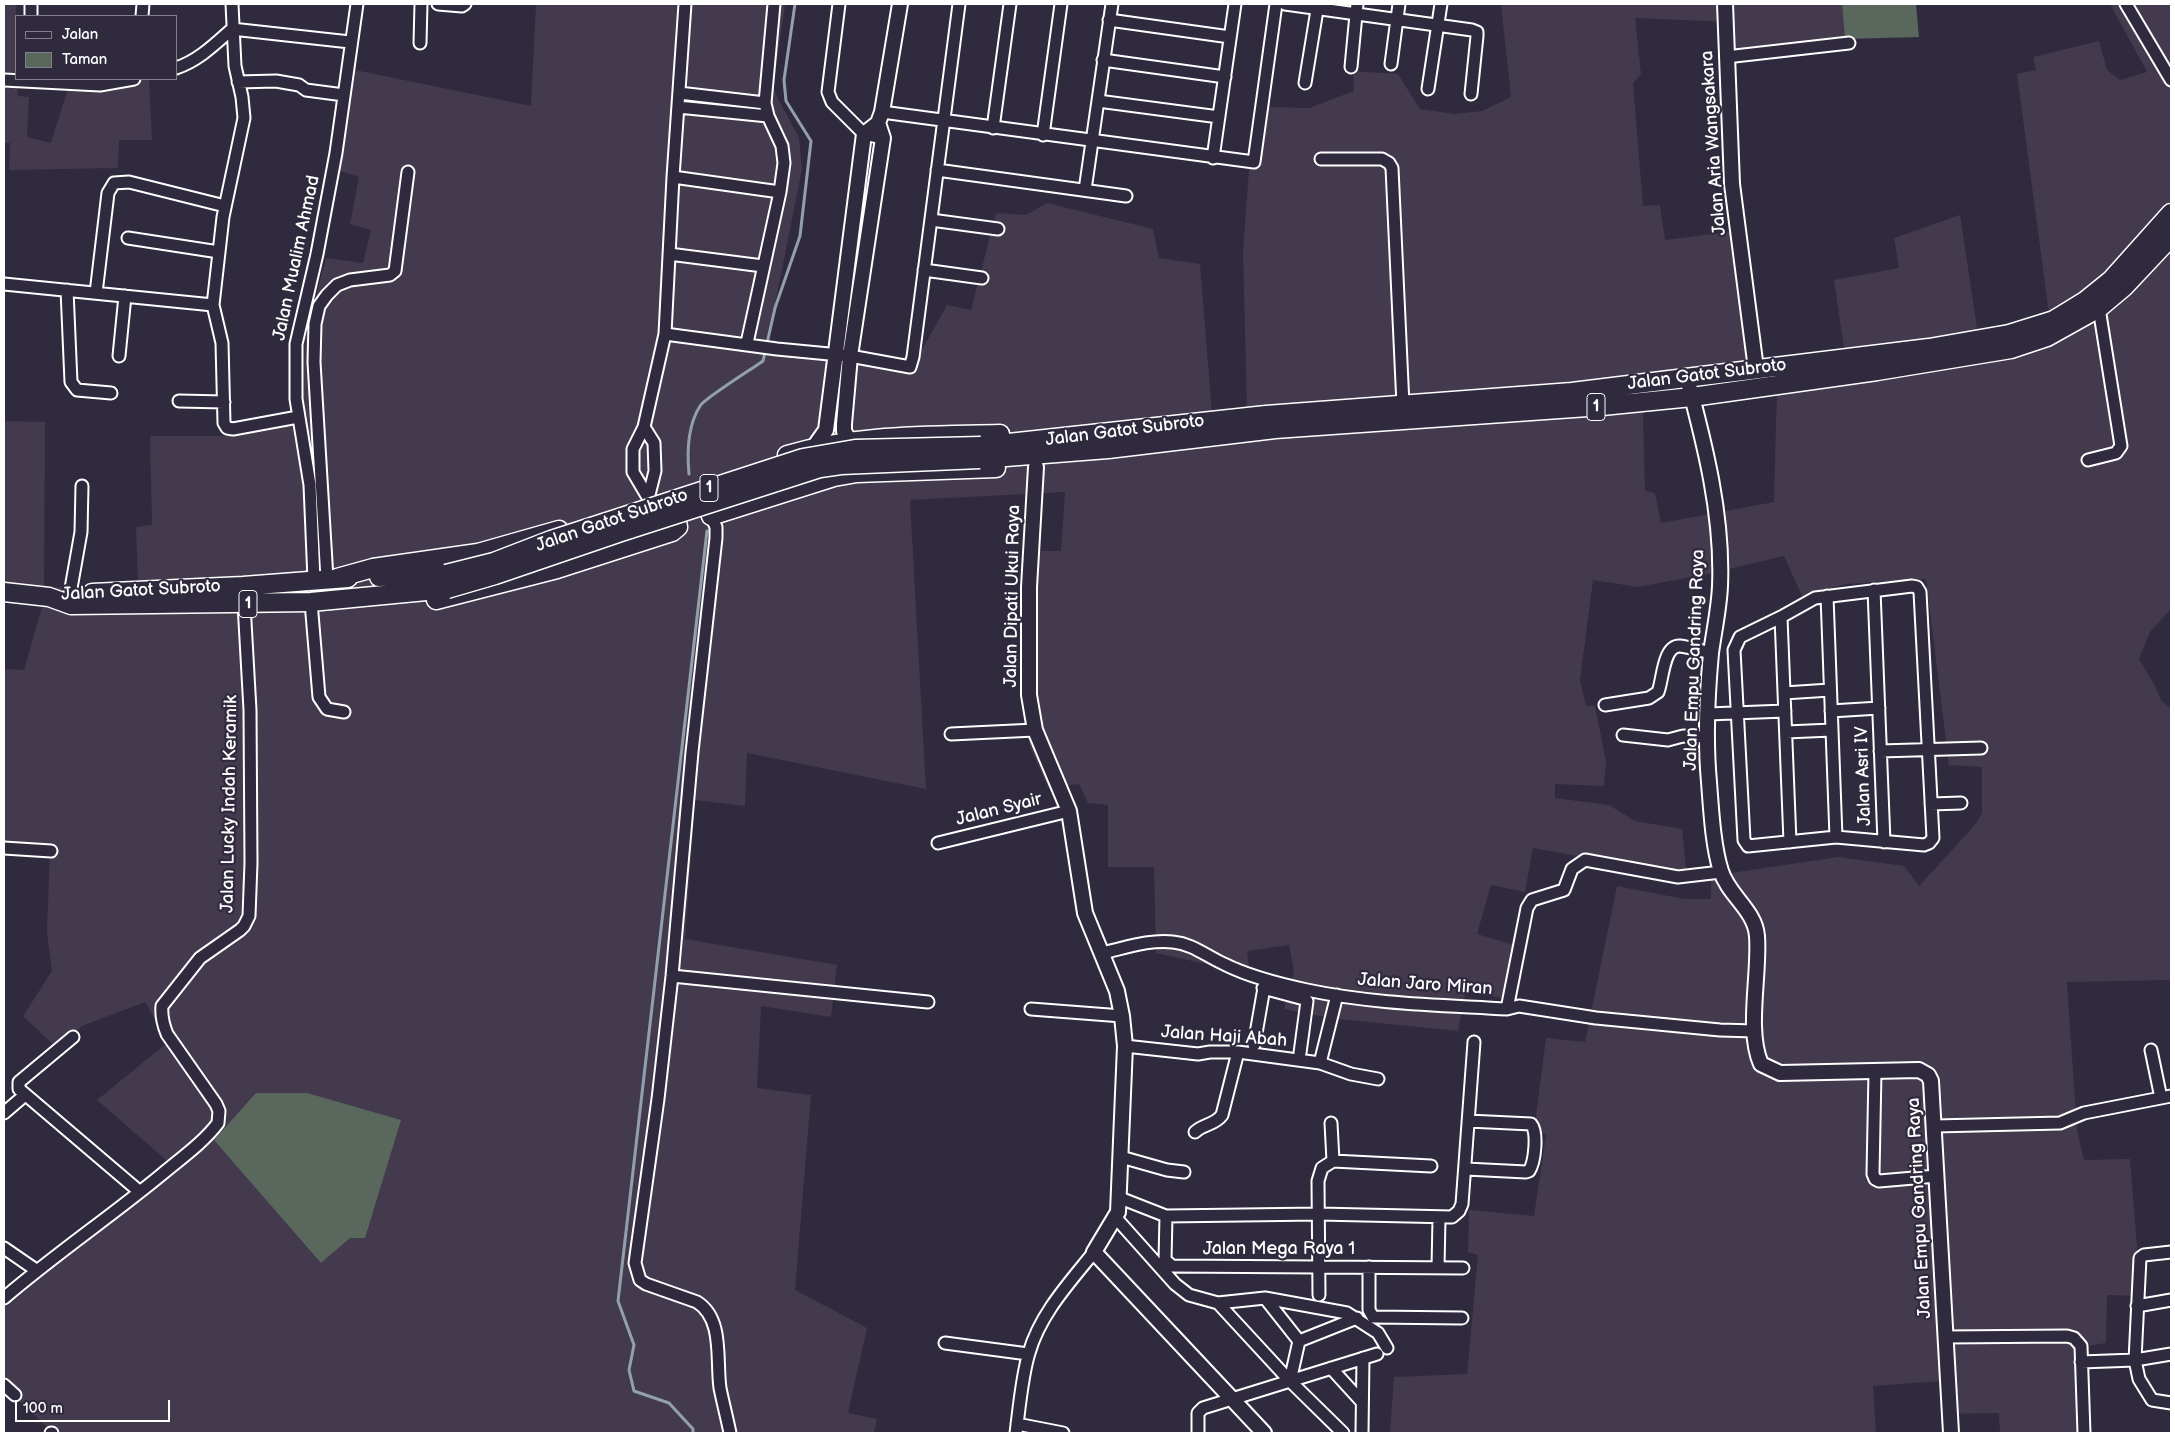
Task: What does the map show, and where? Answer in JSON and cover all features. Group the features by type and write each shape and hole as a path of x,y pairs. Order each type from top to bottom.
{"highway":[{"name":"Jalan Gatot Subroto","path":"4,592 49,597 71,605 244,604 341,600 495,575 820,468 841,464 1275,429 1593,407 1692,397 1877,371 2010,341 2054,320 2085,301 2111,280 2171,212"},
{"name":"Jalan Gatot Subroto","path":"1067,445 1257,416 1562,393 1929,348 2047,337 2099,308 2124,287 2171,237"},
{"path":"326,579 373,568 478,553 814,447 849,440 1034,434 1067,445"},
{"path":"711,516 834,477 857,473 1036,467 1067,445"},
{"path":"695,506 694,495 707,482"},
{"path":"341,600 381,607 442,600 481,590 557,569 672,532 678,527 674,512"},
{"name":"Jalan Gatot Subroto","path":"49,597 70,594 326,579 447,582"}],"street":[{"path":"232,4 232,29 244,118 225,206 213,305 222,343 224,424 228,429 298,417"},
{"name":"Jalan Mualim Ahmad","path":"326,579 298,417 296,344 317,254 336,153 356,4"},
{"path":"420,43 421,4"},
{"path":"438,4 462,6 465,4"},
{"path":"685,4 673,177 665,334 644,427 633,449 633,472 657,512 665,514 695,506 711,516 716,527 716,538 692,752 672,976 635,1263 640,1280 646,1284 697,1302 710,1315 716,1334 720,1388 730,1433"},
{"path":"752,344 763,266 780,192 784,163 782,146 768,116 765,103 774,4"},
{"path":"839,4 828,92 832,102 864,134 883,138"},
{"path":"849,440 844,431 844,424 850,356 883,138 880,117 900,4"},
{"path":"665,334 752,344 777,349 836,354 910,367 913,357 959,4"},
{"path":"993,128 1010,4"},
{"path":"1043,134 1061,4"},
{"path":"1085,190 1112,4"},
{"path":"1213,158 1235,4"},
{"path":"880,117 944,121 1254,162 1276,4"},
{"path":"1285,4 1357,9 1397,20 1472,30 1476,32 1471,94"},
{"path":"1391,64 1399,4"},
{"path":"1428,89 1441,4"},
{"name":"Jalan Aria Wangsakara","path":"1725,4 1732,184 1756,369"},
{"path":"2126,4 2171,80"},
{"path":"1305,83 1318,6"},
{"path":"1350,67 1357,9"},
{"path":"1109,20 1230,37"},
{"path":"178,67 202,55 232,29 350,42"},
{"path":"1726,56 1849,43"},
{"path":"1104,60 1225,77"},
{"path":"4,80 100,85 113,81"},
{"path":"238,82 276,81 299,85 306,90 344,95"},
{"path":"679,93 765,103"},
{"path":"1098,101 1219,117"},
{"path":"678,107 768,116"},
{"path":"814,447 826,430 864,134 880,117"},
{"path":"1321,159 1382,159 1389,163 1392,168 1403,405"},
{"path":"937,170 1126,196"},
{"path":"326,579 314,362 315,324 319,306 337,285 350,280 390,275 395,271 408,172"},
{"path":"673,177 780,192"},
{"path":"96,293 108,193 114,183 129,182 225,206"},
{"path":"931,220 998,229"},
{"path":"128,238 219,252"},
{"path":"669,254 763,266"},
{"path":"924,270 982,278"},
{"path":"4,284 213,305"},
{"path":"67,290 71,382 73,387 77,390 111,393"},
{"path":"119,356 125,296"},
{"path":"2088,460 2116,453 2121,446 2099,308"},
{"name":"Jalan Empu Gandring Raya","path":"1687,378 1710,476 1720,566 1718,610 1711,653 1707,737 1709,783 1721,872 1756,928 1756,1048 1761,1064 1780,1073 1918,1070 1928,1075 1931,1080 1951,1433"},
{"path":"179,401 224,402"},
{"path":"644,427 654,443 655,471 649,500"},
{"name":"Jalan Dipati Ukui Raya","path":"1017,1429 1028,1354 1038,1330 1053,1305 1094,1252 1116,1218 1120,1198 1125,1046 1122,1016 1116,991 1085,912 1069,811 1034,730 1029,695 1028,660 1032,521 1036,467"},
{"path":"70,594 81,532 82,486"},
{"path":"1912,586 1917,587 1920,592 1933,838 1929,844 1924,845 1836,837 1746,845 1737,714 1735,645 1740,637 1814,598 1874,590 1912,586"},
{"name":"Jalan Asri IV","path":"1874,590 1884,842"},
{"path":"1827,596 1836,837"},
{"path":"311,602 319,697 327,709 344,712"},
{"name":"Jalan Lucky Indah Keramik","path":"4,1298 36,1270 140,1192 214,1128 219,1117 219,1111 212,1097 167,1034 161,1012 162,1006 200,958 240,930 248,916 251,863 250,710 244,604"},
{"path":"1781,617 1790,842"},
{"path":"1605,705 1649,698 1658,692 1668,654 1675,647 1711,653"},
{"path":"1784,693 1830,690"},
{"path":"1831,710 1879,708"},
{"path":"1708,714 1785,711"},
{"path":"951,734 1034,730"},
{"path":"1786,732 1832,730"},
{"path":"1623,735 1668,740 1683,736 1707,737"},
{"path":"1880,751 1981,748"},
{"path":"1931,804 1962,803"},
{"name":"Jalan Syair","path":"938,843 1069,811"},
{"path":"4,848 51,851"},
{"path":"1507,1008 1527,908 1532,900 1564,890 1572,868 1585,860 1678,877 1721,872"},
{"name":"Jalan Jaro Miran","path":"1102,953 1158,941 1173,942 1190,945 1264,984 1417,1004 1507,1008 1520,1006 1606,1019 1720,1030 1755,1030"},
{"path":"672,976 928,1002"},
{"path":"1254,1046 1264,984 1307,1001 1300,1053"},
{"path":"1320,1063 1337,995"},
{"path":"1031,1009 1122,1016"},
{"path":"73,1037 19,1082 19,1089 140,1192"},
{"path":"1120,1198 1166,1216 1319,1214 1452,1217 1459,1211 1462,1204 1474,1042"},
{"name":"Jalan Haji Abah","path":"1125,1046 1184,1054 1238,1052 1320,1063 1351,1074 1378,1080"},
{"path":"1935,1126 2060,1123 2084,1113 2166,1097 2151,1050"},
{"path":"1195,1132 1203,1125 1215,1122 1222,1115 1238,1052"},
{"path":"1875,1072 1875,1179 1879,1181 1937,1176"},
{"path":"4,1113 25,1095"},
{"path":"1466,1169 1526,1172 1529,1171 1533,1163 1534,1130 1531,1124 1468,1120"},
{"path":"1331,1123 1333,1160"},
{"path":"1121,1157 1167,1170 1184,1172"},
{"path":"1319,1294 1319,1174 1322,1168 1333,1160 1432,1166"},
{"name":"Jalan Mega Raya 1","path":"1166,1216 1165,1260 1172,1266 1464,1268"},
{"path":"1116,1218 1181,1289 1197,1298 1218,1303 1264,1298 1347,1314 1357,1318 1378,1333 1382,1351 1231,1398 1200,1410 1198,1413 1198,1433"},
{"path":"1438,1268 1439,1218"},
{"path":"4,1248 36,1270"},
{"path":"1094,1252 1264,1433"},
{"path":"2171,1252 2144,1255 2140,1258 2135,1360 2139,1379 2152,1400 2171,1403"},
{"path":"1369,1267 1369,1310 1372,1316 1462,1318"},
{"path":"1264,1298 1299,1341"},
{"path":"2137,1306 2171,1300"},
{"path":"1218,1303 1290,1381 1343,1433"},
{"path":"1299,1341 1357,1318"},
{"path":"1946,1337 2067,1336 2074,1338 2082,1346 2084,1433"},
{"path":"1290,1381 1299,1341"},
{"path":"945,1343 1028,1354"},
{"path":"2082,1362 2135,1360 2171,1354"},
{"path":"1362,1433 1363,1358"},
{"path":"1331,1368 1362,1402"},
{"path":"4,1385 15,1395"},
{"path":"1017,1429 1063,1433"}],"shaded area":[{"path":"4,4 16,4 15,80 18,96 29,97 27,137 51,143 71,80 149,80 152,140 119,140 118,168 9,170 10,143 4,143"},
{"path":"536,4 785,4 773,89 799,138 802,169 767,345 911,369 947,305 971,310 996,213 1026,215 1047,203 1153,229 1159,258 1200,264 1212,413 1247,411 1243,252 1249,169 1262,107 1309,108 1354,91 1353,71 1398,74 1420,109 1455,114 1482,111 1511,97 1501,4 1842,4 1845,39 1729,52 1728,22 1635,18 1641,74 1633,83 1643,206 1660,205 1665,240 1736,231 1754,366 1642,381 1645,491 1655,493 1661,523 1774,502 1777,387 1848,375 1834,280 1899,268 1894,238 1960,215 1978,334 2049,314 2017,74 2036,70 2033,57 2099,41 2107,70 2120,80 2147,72 2110,4 2171,4 2171,609 2150,632 2139,659 2162,702 2171,708 2171,980 2067,982 2077,1130 2084,1160 2130,1159 2141,1296 2107,1295 2106,1343 2079,1347 2081,1433 2000,1433 1999,1413 1944,1414 1941,1381 1873,1386 1876,1433 1390,1433 1394,1377 1467,1374 1478,1255 1468,1252 1469,1210 1534,1216 1546,1135 1534,1131 1546,1038 1585,1042 1617,886 1684,899 1711,899 1711,876 1838,857 1904,866 1919,886 1975,825 1982,813 1982,767 1949,765 1926,579 1846,584 1802,596 1784,556 1712,573 1638,587 1593,580 1580,680 1586,706 1595,706 1606,761 1604,786 1555,784 1555,798 1609,805 1635,821 1682,829 1686,869 1648,869 1533,848 1525,892 1491,885 1477,934 1524,948 1514,1001 1466,990 1458,1031 1330,1018 1284,1009 1294,971 1289,945 1247,951 1250,978 1206,964 1156,953 1154,867 1108,867 1108,805 1088,803 1079,784 1048,787 1030,747 1023,700 1027,551 1061,551 1065,492 910,500 926,789 747,753 745,806 695,800 685,939 837,965 831,1017 761,1006 757,1088 811,1095 795,1290 867,1328 848,1413 877,1419 874,1433 53,1433 4,1386 4,1302 174,1167 97,1100 168,1042 145,1002 82,1026 59,1050 23,1016 52,971 47,933 50,848 4,842 4,669 24,670 44,600 4,596 4,421 45,422 44,588 138,583 136,527 152,525 150,436 227,436 302,422 305,338 326,258 363,263 371,230 350,224 359,177 337,170 350,69 531,106"}],"green space":[{"path":"1842,4 1916,4 1919,37 1845,39"},
{"path":"256,1093 307,1093 401,1120 365,1238 350,1238 321,1263 214,1140"}],"waterway":[{"path":"689,474 689,439 693,422 700,406 719,390 763,361 775,308 800,236 811,141 786,101 784,80 795,4"},
{"path":"693,1433 693,1429 669,1403 634,1391 629,1370 634,1345 618,1301 707,531"}]}
